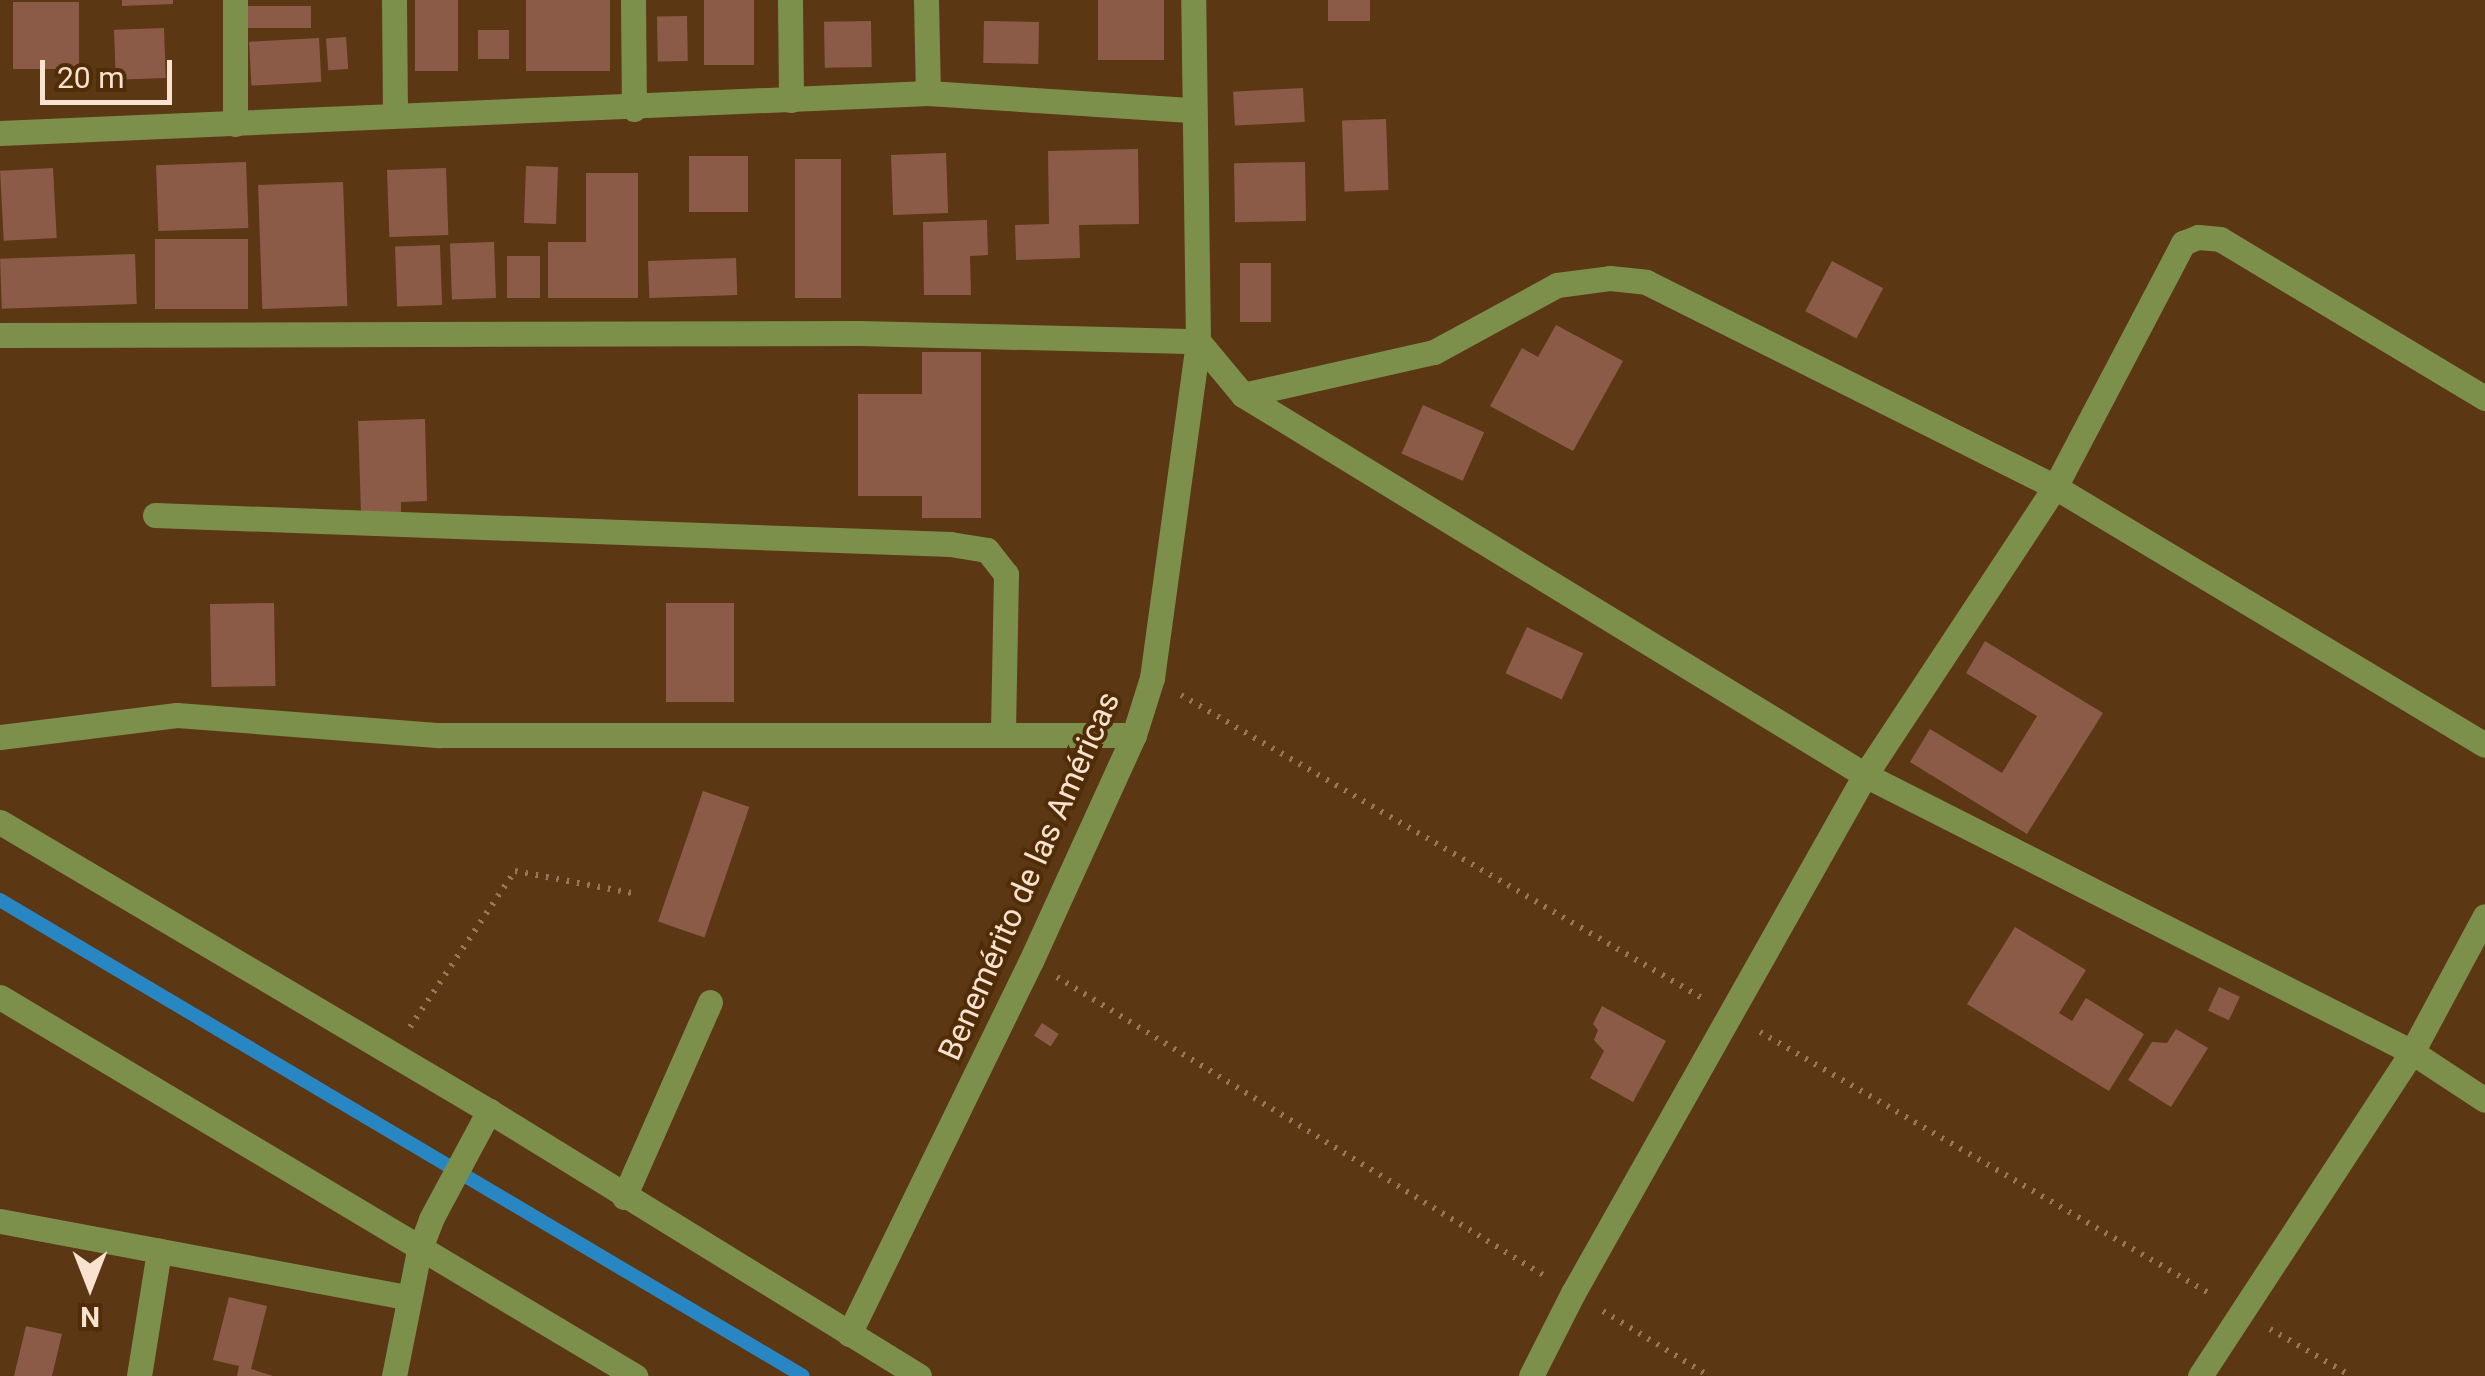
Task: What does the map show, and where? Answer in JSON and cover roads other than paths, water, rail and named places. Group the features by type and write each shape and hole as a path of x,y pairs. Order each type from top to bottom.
{"street":[{"path":"234,0 235,124"},
{"path":"394,0 395,114"},
{"path":"633,0 634,109"},
{"path":"790,0 791,100"},
{"path":"926,0 928,93"},
{"name":"Benemérito de las Américas","path":"849,1334 1031,961 1134,734 1152,678 1198,340 1193,0"},
{"path":"0,133 395,114 634,109 928,93 1193,110"},
{"path":"1531,1376 1573,1293 1865,775 2055,487 2183,243 2198,237 2220,239 2485,398"},
{"path":"1243,395 1434,352 1557,284 1610,278 1646,282 2055,487 2485,745"},
{"path":"0,335 859,333 1198,340 1243,395 1865,775 2412,1052 2485,1100"},
{"path":"155,515 950,544 987,550 1006,574 1003,734"},
{"path":"0,736 177,715 439,734 1134,734"},
{"path":"0,822 490,1111 919,1376"},
{"path":"2200,1376 2412,1052 2485,916"},
{"path":"0,997 419,1251 635,1376"},
{"path":"624,1197 710,1002"},
{"path":"394,1376 419,1251 431,1219 490,1111"},
{"path":"0,1221 408,1297"},
{"path":"139,1376 158,1251"}],"waterway":[{"path":"0,900 803,1376"}]}
